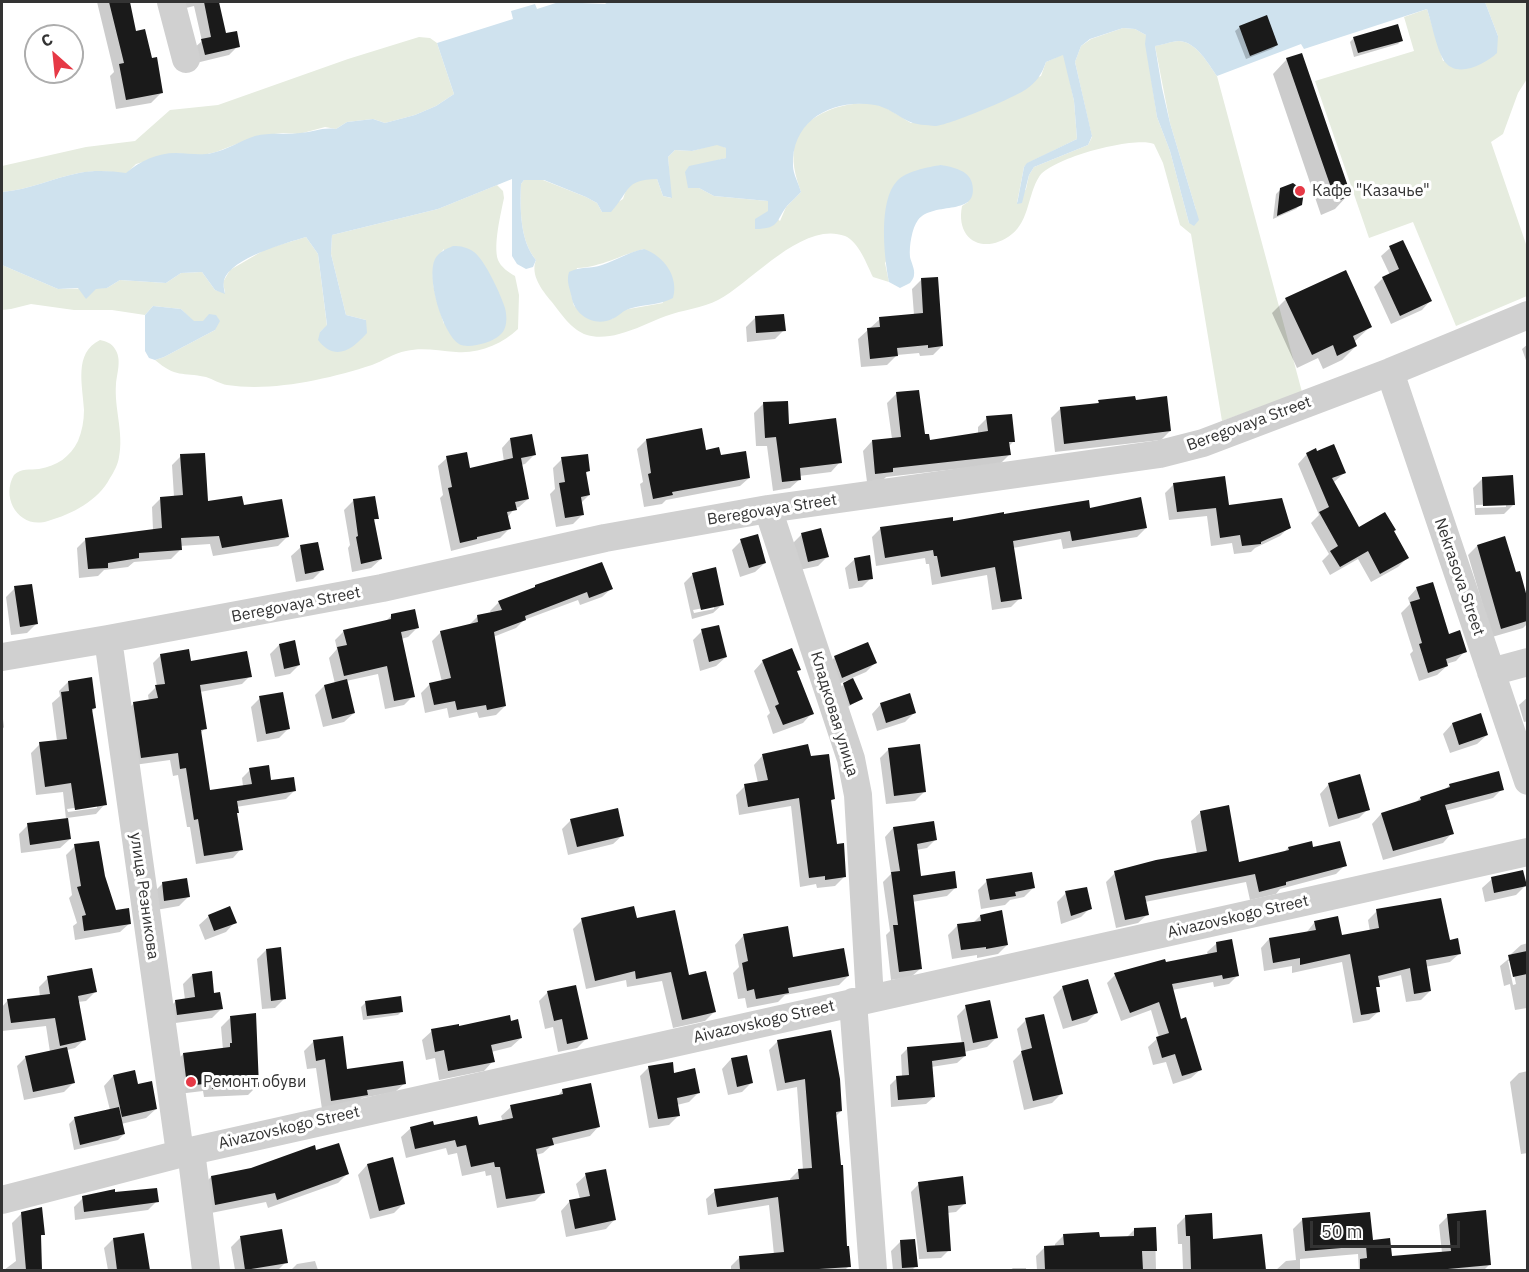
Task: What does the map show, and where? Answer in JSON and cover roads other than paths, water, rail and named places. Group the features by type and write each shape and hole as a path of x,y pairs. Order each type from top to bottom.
{"street":[{"path":"171,2 186,59"},
{"name":"Beregovaya Street","path":"2,657 382,588 605,538 768,509 1160,454 1203,443 1390,372 1527,315"},
{"name":"Nekrasova Street","path":"1390,372 1527,781"},
{"name":"Кладковая улица","path":"768,509 851,759 858,795 862,1000 873,1270"},
{"name":"улица Резникова","path":"108,639 185,1152 206,1270"},
{"path":"1491,672 1527,662"},
{"name":"Aivazovskogo Street","path":"2,1200 185,1152 1527,852"}],"water":[{"path":"559,2 605,4 608,2 1485,2 1498,36 1497,53 1477,66 1462,69 1455,69 1443,59 1427,9 1304,49 1301,44 1217,76 1197,49 1185,42 1176,41 1155,46 1170,123 1199,220 1194,226 1189,223 1170,151 1157,117 1145,44 1146,35 1135,29 1123,28 1090,39 1081,46 1075,62 1092,136 1088,145 1034,167 1029,175 1022,203 1017,204 1024,167 1027,163 1077,139 1074,101 1063,55 1046,62 1038,78 1025,90 980,111 942,125 914,123 875,105 845,105 818,115 807,124 794,150 793,169 801,192 787,206 776,223 763,229 755,229 755,219 768,211 768,201 714,196 699,188 688,188 685,172 689,166 726,158 726,148 717,145 692,151 675,150 668,157 672,198 663,196 657,179 639,181 629,188 611,212 602,212 597,203 544,180 524,180 521,184 522,224 527,244 536,260 533,267 526,269 517,264 512,256 512,179 438,209 332,235 331,254 346,315 366,320 367,333 343,351 331,351 318,340 320,332 327,325 318,254 306,237 260,252 237,265 224,280 225,294 215,290 202,272 181,273 166,283 120,280 107,288 96,289 86,299 78,288 58,289 2,265 2,192 85,172 126,173 143,161 156,156 169,153 212,153 261,135 336,129 347,122 373,119 385,123 415,115 436,106 454,94 437,43 513,19 511,11 535,4 537,9"},
{"path":"941,165 960,170 967,175 972,183 973,194 963,205 925,214 918,220 910,248 914,277 910,283 900,288 889,282 884,244 885,215 891,190 897,181 906,175"},
{"path":"453,246 466,248 478,256 503,302 506,317 505,328 499,336 488,342 472,346 459,344 447,329 437,304 433,278 435,259"},
{"path":"644,249 658,257 668,268 674,282 673,298 629,309 606,321 593,321 582,315 572,299 568,282 569,272 602,265"},
{"path":"153,306 181,309 194,321 203,321 209,314 216,315 220,321 215,330 155,360 149,358 145,351 145,315"}],"place":[{"name":"Кафе \"Казачье\"","path":"1300,191"},
{"name":"Ремонт обуви","path":"191,1082"}]}
